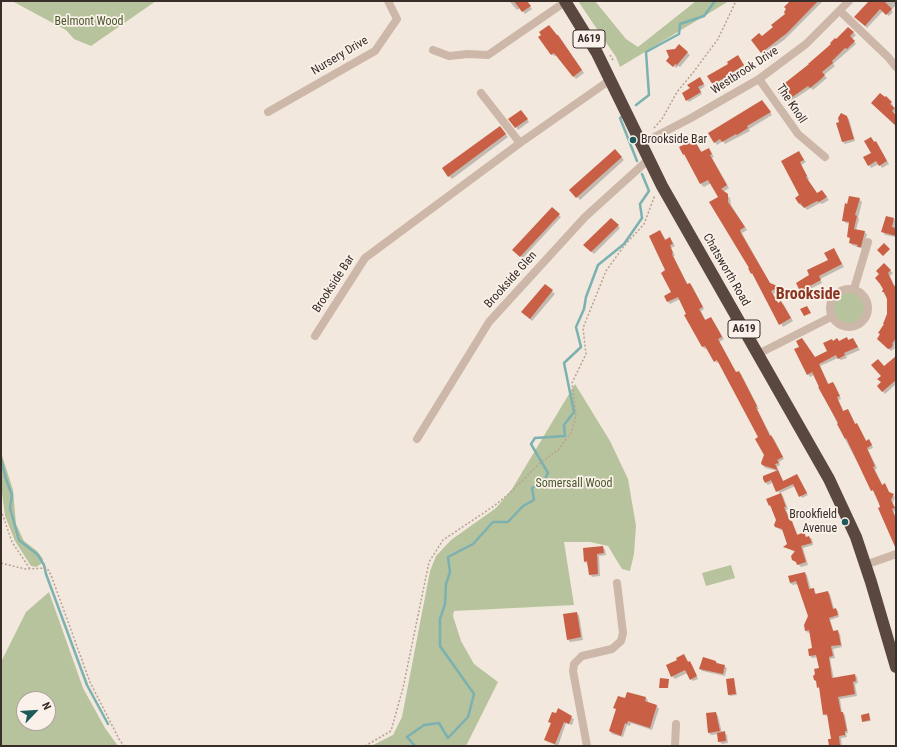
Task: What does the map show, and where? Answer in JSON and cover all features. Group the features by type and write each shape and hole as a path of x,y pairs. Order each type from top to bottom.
{"highway":[{"name":"Chatsworth Road","path":"565,1 597,53 662,186 829,479 843,507 865,565 896,667"}],"street":[{"name":"Nursery Drive","path":"268,112 375,51 397,19 388,1"},
{"path":"433,50 449,56 468,54 488,55 565,1"},
{"name":"Westbrook Drive","path":"641,144 691,118 759,78 806,44 849,1"},
{"path":"840,11 888,57 896,67"},
{"name":"The Knoll","path":"759,78 798,134 825,157"},
{"name":"Brookside Bar","path":"314,336 365,258 520,143 610,80"},
{"path":"481,93 520,143"},
{"name":"Brookside Glen","path":"417,439 489,322 584,217 648,159"},
{"path":"854,289 868,242"},
{"path":"854,289 867,301 867,314 859,325 846,328 840,326 831,317 830,304 836,293 841,290 854,289"},
{"path":"758,354 831,317"},
{"path":"865,565 896,554"},
{"path":"587,746 573,671 574,664 582,656 612,649 621,641 623,633 617,583"},
{"path":"675,746 676,724"}],"path":[{"path":"652,130 662,119 677,92 718,39 736,1"},
{"path":"364,746 391,731 403,688 429,562 443,540 494,506 511,492 543,460 558,450 571,433 576,416 572,383 586,354 583,328 606,271 624,246 644,224 658,188 662,186"},
{"path":"1,510 12,542 30,569"},
{"path":"1,563 25,569 45,568 51,575 90,682 124,746"}],"green space":[{"name":"Belmont Wood","path":"12,1 156,1 91,46 74,39 66,30"},
{"path":"578,1 595,1 626,39 638,47 696,1 729,1 620,67 616,57"},
{"path":"849,292 855,293 862,299 865,308 864,314 858,321 849,324 843,323 836,317 833,308 834,302 840,295"},
{"name":"Somersall Wood","path":"575,384 610,441 628,479 636,526 634,554 630,571 622,569 608,546 590,542 564,542 574,605 454,611 453,616 461,641 474,664 498,682 466,746 371,746 393,735 402,717 430,571 436,556 451,540 496,508 512,489"},
{"path":"1,452 13,490 16,524 24,541 37,551 43,559 41,564 36,567 31,566 15,541 5,516 1,485"},
{"path":"731,565 735,578 706,586 702,573"},
{"path":"49,592 83,688 105,728 118,746 1,746 1,662 26,612"}],"building":[{"path":"514,1 527,1 531,6 522,12"},
{"path":"790,1 818,1 787,33 761,53 751,40 759,33 762,36 773,27 771,25 785,14 784,12 786,9 784,7"},
{"path":"869,1 884,1 892,9 886,15 880,9 865,26 854,17"},
{"path":"549,25 558,35 582,70 573,77 554,53 551,55 538,37 541,35 539,32"},
{"path":"848,27 854,32 850,36 855,41 847,49 845,48 832,61 833,63 822,72 825,75 820,80 810,88 808,86 785,102 776,90 809,64"},
{"path":"679,44 688,52 677,65 675,64 673,67 666,61 669,57 666,50 675,49"},
{"path":"738,55 744,65 713,85 707,76 728,64 727,62"},
{"path":"700,77 704,84 698,87 701,92 686,101 682,93 690,88 687,85"},
{"path":"880,93 892,102 890,104 895,108 892,111 896,115 896,126 871,103"},
{"path":"762,100 771,112 747,126 748,128 737,135 736,134 722,142 720,139 714,143 708,133"},
{"path":"521,110 528,119 515,128 508,119"},
{"path":"841,113 847,116 854,139 842,142 836,123 839,122 838,118"},
{"path":"500,126 506,134 448,177 442,168"},
{"path":"871,137 874,142 876,141 887,161 879,166 876,161 868,166 863,157 871,153 864,141"},
{"path":"695,141 701,152 709,148 712,154 710,155 727,185 721,189 728,194 728,202 745,227 740,230 741,233 770,283 780,287 771,291 778,303 781,301 791,318 779,325 752,273 751,274 749,268 709,202 718,197 708,180 700,184 679,147"},
{"path":"615,149 622,157 576,198 569,190"},
{"path":"799,151 804,160 800,162 807,176 806,177 817,193 822,190 827,197 804,208 795,198 799,195 781,161"},
{"path":"849,196 860,198 855,215 857,216 854,229 865,231 861,247 857,247 858,245 849,243 850,238 847,237 849,222 842,221 845,203 847,204"},
{"path":"552,207 560,214 520,257 512,250"},
{"path":"886,216 894,218 892,227 896,228 896,236 881,232"},
{"path":"611,218 619,225 591,252 583,245"},
{"path":"660,230 665,240 670,237 673,244 670,245 672,254 687,284 690,283 703,307 699,309 705,320 711,317 719,331 722,337 718,339 736,372 739,371 770,436 771,435 783,457 777,460 779,463 775,464 778,470 762,465 761,463 764,455 755,439 758,437 717,360 714,362 705,346 702,347 684,315 686,314 678,297 667,302 664,296 671,292 661,273 665,270 649,236"},
{"path":"884,243 890,249 883,256 877,250"},
{"path":"834,248 842,264 819,276 821,280 806,288 808,292 802,295 796,283 809,275 807,270 828,260 824,253"},
{"path":"884,263 891,270 888,273 894,286 896,285 896,338 891,348 888,349 877,339 880,334 878,333 884,324 887,314 887,299 884,292 882,292 883,289 875,278 879,274 876,271"},
{"path":"545,284 553,290 530,319 521,312"},
{"path":"807,306 811,313 804,316 800,309"},
{"path":"847,337 848,340 853,338 858,347 844,353 845,355 838,359 836,355 819,364 828,384 833,382 840,396 837,397 843,411 848,409 855,424 857,423 866,441 869,439 872,445 867,448 875,466 873,467 882,485 885,483 889,492 894,494 891,500 895,508 892,509 896,519 896,549 878,508 880,507 879,503 873,490 871,491 846,438 845,439 818,387 812,372 807,375 794,349 799,347 796,341 802,338 815,357 827,351 823,343 832,339 833,341 837,338 839,341"},
{"path":"896,356 896,380 882,392 877,386 881,382 877,379 881,376 871,365 878,359 884,366"},
{"path":"778,470 783,481 797,474 807,493 799,497 793,484 776,492 771,480 765,483 763,476"},
{"path":"781,493 786,507 784,507 790,521 792,521 797,535 804,532 806,537 809,536 812,543 801,546 806,562 797,565 796,562 792,560 791,556 795,551 783,547 787,544 782,529 775,527 774,525 776,520 766,499"},
{"path":"603,546 604,553 597,554 598,574 589,575 587,561 584,562 583,548"},
{"path":"805,572 809,589 814,588 815,594 828,591 833,609 836,608 838,615 829,618 833,631 838,630 841,645 831,646 833,656 829,657 832,678 855,674 856,681 853,682 855,694 838,697 847,731 845,731 845,735 839,736 840,746 829,746 828,739 831,739 827,714 823,715 819,687 817,688 816,681 814,680 813,676 815,674 814,669 819,668 816,655 809,656 808,649 812,648 809,630 805,631 804,625 808,616 796,581 790,583 788,576"},
{"path":"577,612 581,637 567,640 563,614"},
{"path":"684,654 688,662 690,661 697,676 690,680 685,670 671,677 666,665 677,660 676,658"},
{"path":"703,657 725,665 723,674 699,669"},
{"path":"660,678 669,679 668,688 659,688"},
{"path":"734,678 736,694 728,695 726,679"},
{"path":"627,692 646,697 645,701 657,705 650,728 628,721 627,724 625,723 621,736 609,731 616,709 613,708 618,696 625,698"},
{"path":"558,708 572,716 569,724 564,722 555,744 544,740 551,723 548,722 552,712 556,713"},
{"path":"716,712 720,731 708,733 706,713"},
{"path":"869,713 870,720 862,722 861,715"},
{"path":"725,731 726,741 718,742 717,733"}],"waterway":[{"path":"636,105 649,95 646,52 679,34 680,24 704,16 715,1"},
{"path":"623,116 620,118 637,161"},
{"path":"415,746 407,737 424,725 439,723 448,738 468,717 474,694 440,646 440,619 445,604 446,584 450,572 448,557 473,544 493,522 508,522 523,506 534,500 532,488 544,481 548,473 531,444 535,438 565,436 564,425 574,412 564,363 581,347 576,327 584,309 586,297 598,265 624,244 642,218 640,204 649,191 642,174"},
{"path":"1,459 12,495 10,508 19,540 38,555 44,565 87,685 108,724"}],"place":[{"name":"Brookside Bar","path":"633,140"},
{"name":"Brookfield Avenue","path":"845,522"}],"district":[{"name":"Brookside","path":"808,295"}]}
